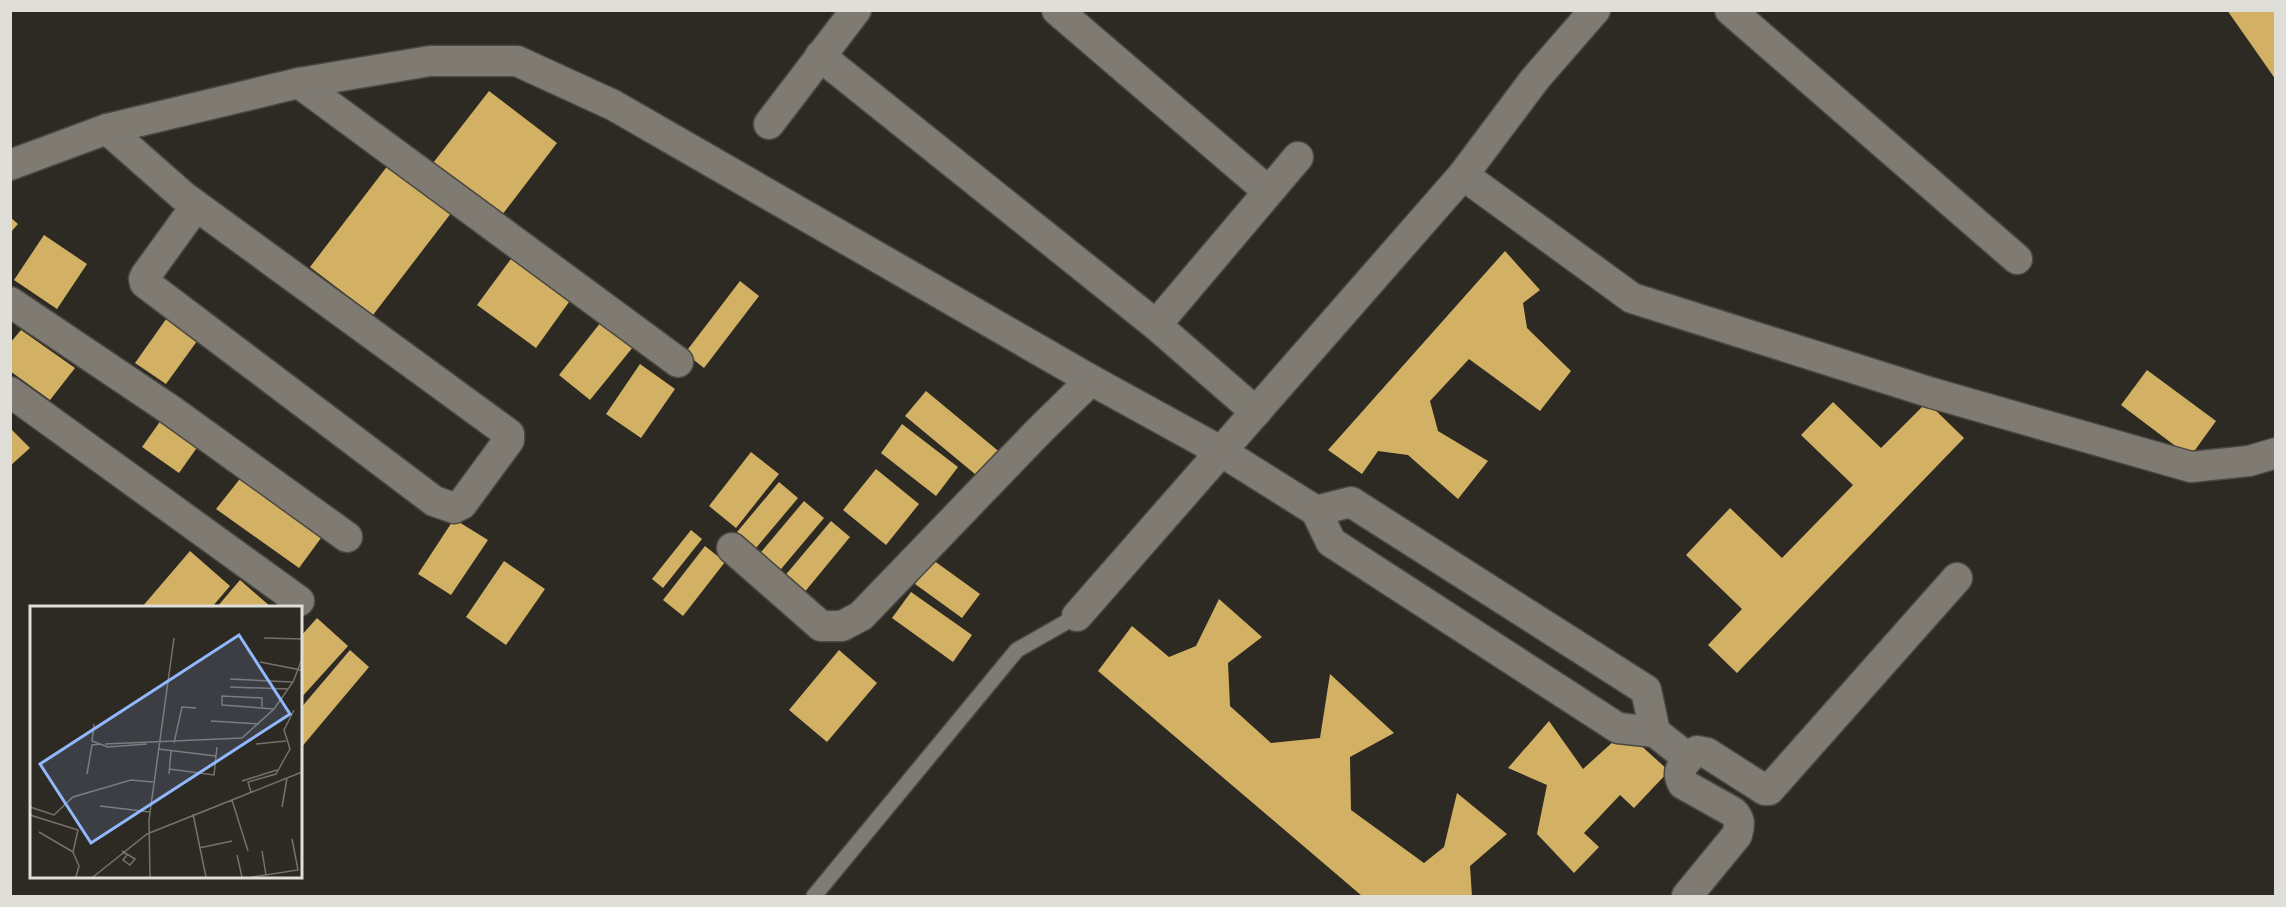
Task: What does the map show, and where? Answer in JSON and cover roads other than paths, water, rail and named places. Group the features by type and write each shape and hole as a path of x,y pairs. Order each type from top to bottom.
{"street":[{"path":"769,124 856,10"},
{"path":"1057,10 1268,191"},
{"path":"1077,616 1463,175 1535,79 1595,10"},
{"path":"1730,10 2017,259"},
{"path":"820,56 1156,325 1256,412"},
{"path":"10,165 107,129 298,83 430,62 517,61 612,105 1091,380 1222,452 1316,511 1331,542 1341,549 1618,728 1655,732 1688,758"},
{"path":"298,83 678,362"},
{"path":"107,129 196,206 509,434 509,440 462,504 454,507 434,501 148,287 144,279 146,275 196,206"},
{"path":"1156,325 1298,157"},
{"path":"1463,175 1632,298 1654,306 1911,387 2191,467 2249,461 2276,453"},
{"path":"10,302 172,411 347,537"},
{"path":"732,548 821,626 842,626 861,616 1091,380"},
{"path":"10,392 299,601"},
{"path":"1316,511 1351,502 1646,690 1655,732"},
{"path":"1687,897 1737,835 1739,826 1739,818 1733,812 1683,784 1680,771 1688,758 1697,751 1707,753 1765,790 1769,790 1957,578"}],"lane":[{"path":"814,897 1017,650 1077,616"}]}
